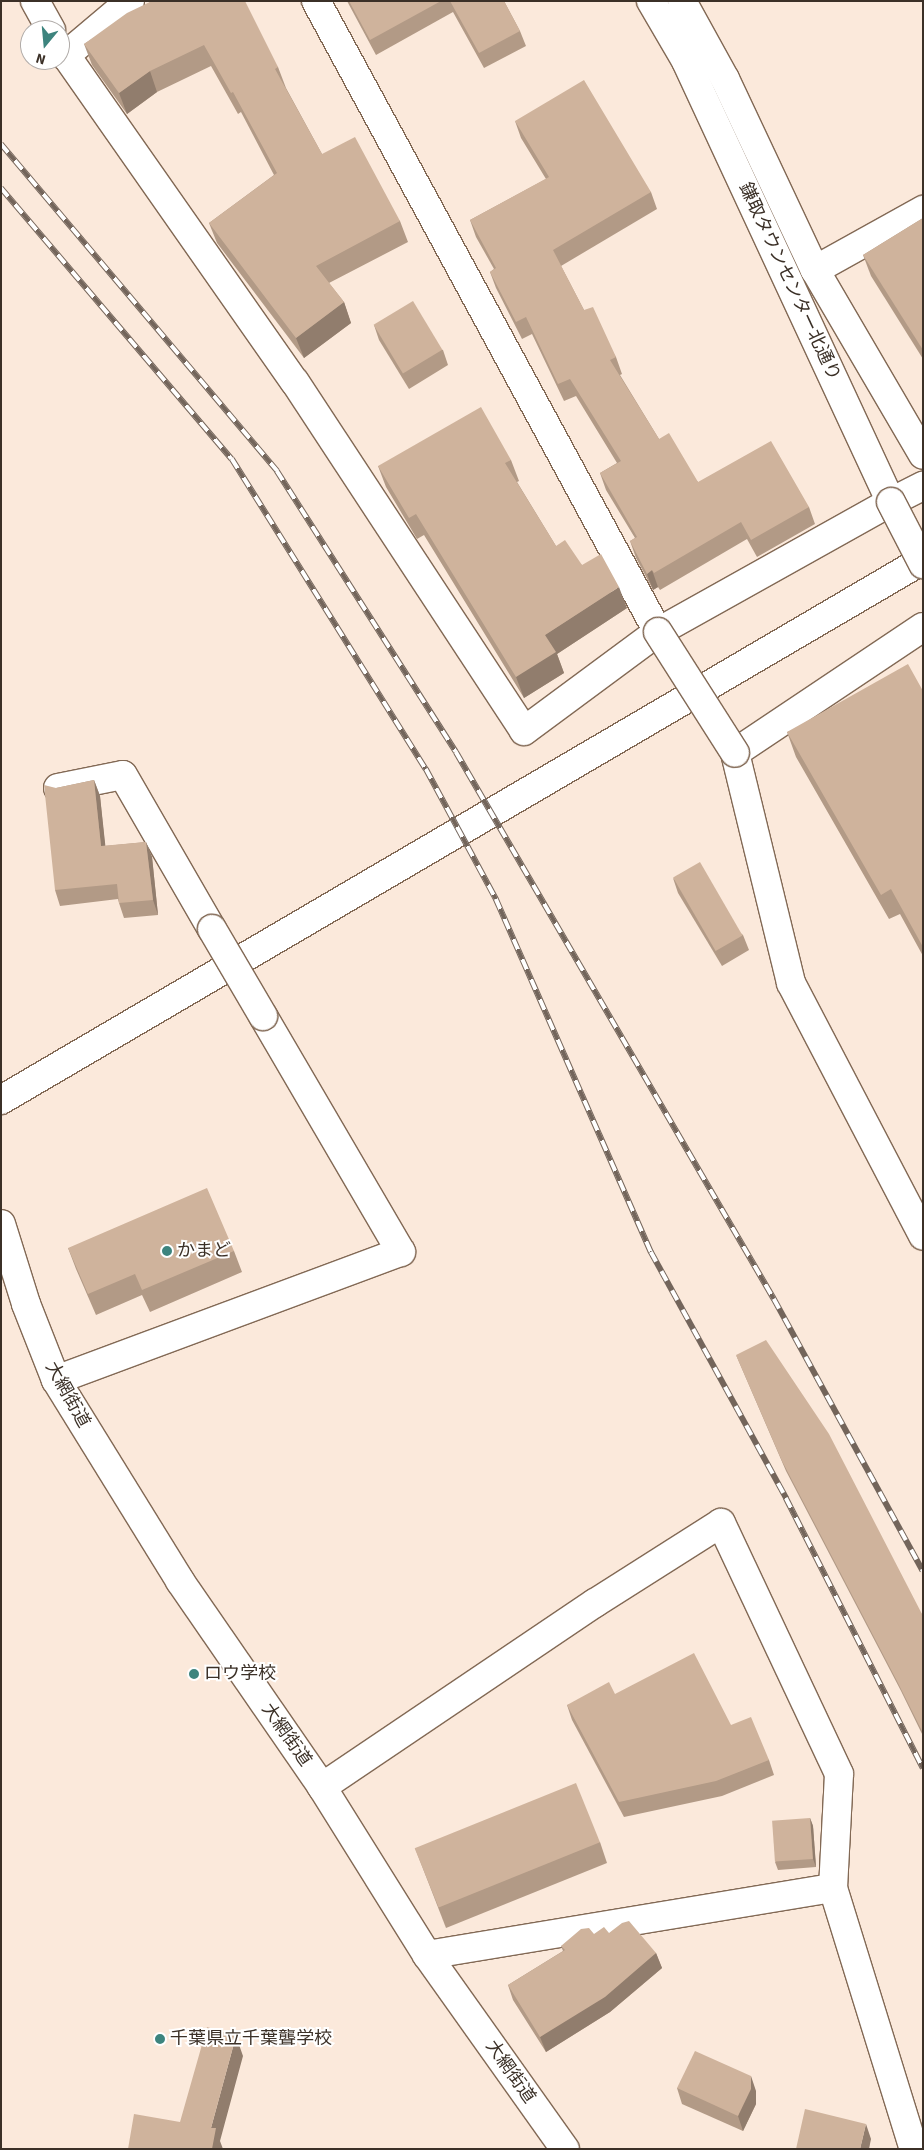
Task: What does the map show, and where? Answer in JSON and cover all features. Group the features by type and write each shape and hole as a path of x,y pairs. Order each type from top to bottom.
{"street":[{"path":"35,1 45,20"},
{"path":"70,45 130,1"},
{"path":"316,1 658,632 735,754 791,983 923,1236"},
{"name":"鎌取タウンセンター北通り","path":"651,1 686,61 891,502 923,564"},
{"path":"682,1 725,80 815,270 923,455"},
{"path":"70,62 295,382 524,731 658,632 923,486"},
{"path":"815,270 923,210"},
{"path":"1,1100 923,560"},
{"path":"735,754 923,626"},
{"path":"56,1380 401,1252 123,775 58,788"},
{"name":"大網街道","path":"1,1224 26,1304 56,1380 180,1581 322,1787 427,1954 564,2149"},
{"path":"322,1787 595,1603 721,1523 839,1774 833,1888 914,2149"},
{"path":"427,1954 833,1888"}],"building":[{"path":"152,1 245,1 278,67 275,69 322,154 355,137 400,221 316,266 344,302 296,338 209,223 277,173 233,92 231,93 204,45 150,71 119,93 84,44 127,13"},
{"path":"349,1 441,1 370,40"},
{"path":"450,1 504,1 520,31 479,53"},
{"path":"584,80 651,192 553,250 584,310 593,307 616,357 610,360 659,439 669,433 698,482 771,441 809,507 751,540 741,522 654,573 652,570 647,574 630,541 637,537 600,473 621,461 570,379 558,384 526,317 516,322 490,272 496,268 470,220 549,177 515,121"},
{"path":"923,218 923,350 863,255"},
{"path":"413,301 442,350 403,374 374,325"},
{"path":"481,407 511,460 505,463 556,546 565,540 582,565 601,554 619,587 545,635 556,652 516,677 416,514 409,518 378,466"},
{"path":"908,664 923,691 923,947 891,889 881,895 787,732"},
{"path":"94,780 101,846 146,842 153,900 119,903 117,884 55,890 44,785 56,788"},
{"path":"700,862 742,936 716,951 673,877"},
{"path":"207,1188 234,1251 142,1290 135,1274 88,1294 68,1248"},
{"path":"766,1340 829,1434 923,1616 923,1733 782,1461 736,1355"},
{"path":"694,1653 731,1725 751,1717 769,1760 716,1781 619,1802 567,1705 609,1682 615,1694"},
{"path":"576,1783 600,1842 439,1908 415,1848"},
{"path":"810,1818 813,1859 775,1862 772,1821"},
{"path":"629,1921 656,1953 605,1997 540,2037 508,1985 565,1950 561,1946 581,1929 589,1928 594,1934 604,1927 609,1933 622,1923"},
{"path":"207,2027 236,2036 211,2128 216,2128 212,2149 128,2149 134,2114 180,2122"},
{"path":"695,2051 751,2076 751,2089 738,2116 677,2088"},
{"path":"805,2109 866,2124 860,2149 796,2149"}],"railway":[{"path":"1,144 277,471 456,752 774,1299 923,1571"},
{"path":"1,188 232,459 426,769 496,899 651,1252 786,1498 923,1768"}],"place":[{"name":"かまど","path":"167,1251"},
{"name":"ロウ学校","path":"194,1674"},
{"name":"千葉県立千葉聾学校","path":"160,2039"}]}
